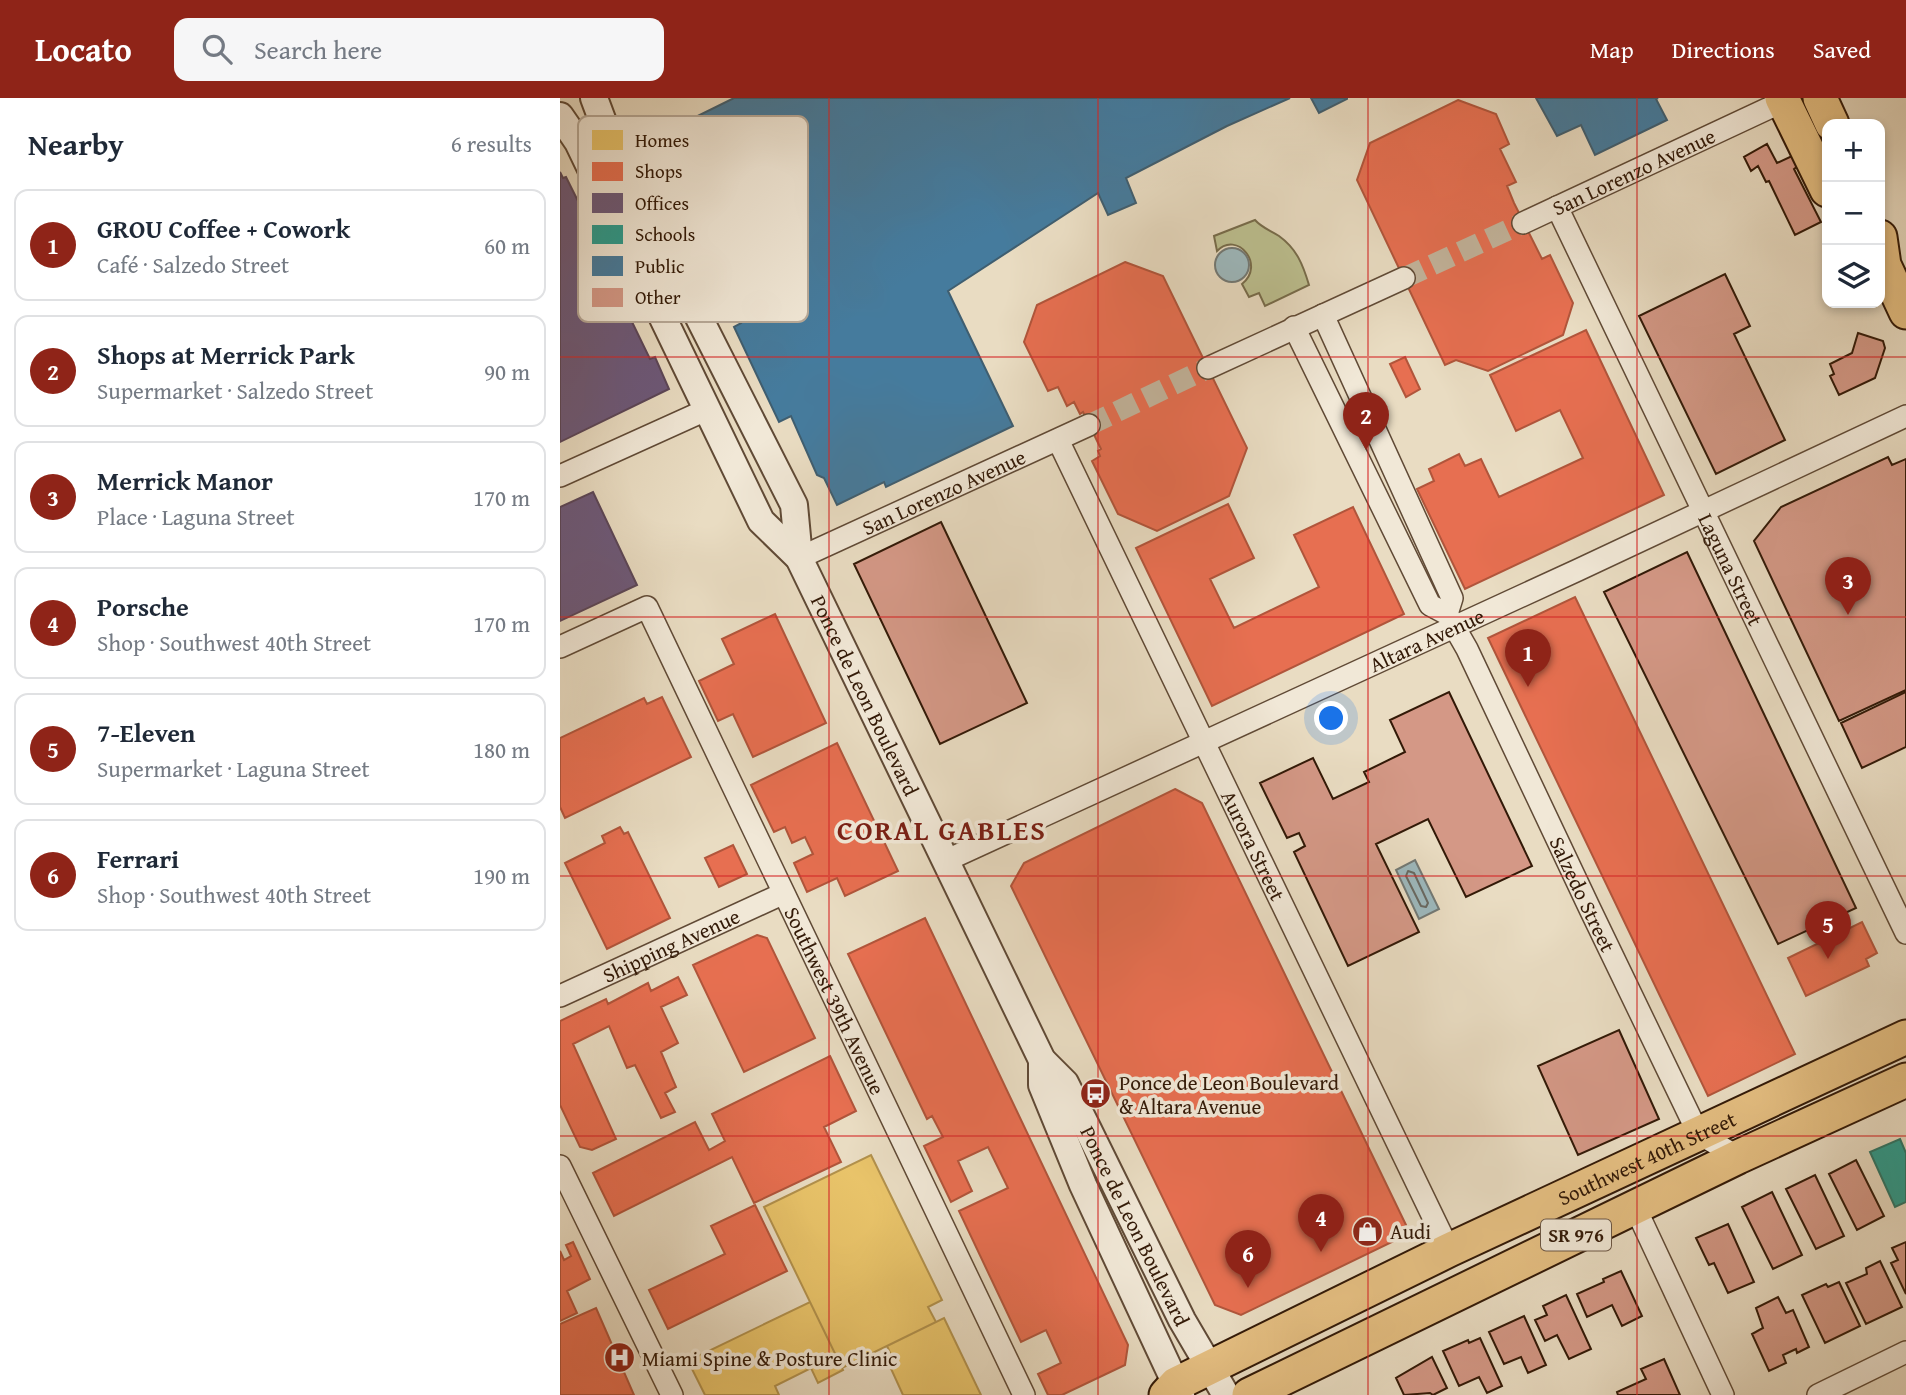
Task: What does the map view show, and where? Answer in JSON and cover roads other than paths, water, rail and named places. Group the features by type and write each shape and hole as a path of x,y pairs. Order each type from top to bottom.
{"main road":[{"path":"1820,98 1830,119"},
{"path":"1783,99 1823,182"},
{"path":"1885,264 1906,312"},
{"name":"Southwest 40th Street","path":"1174,1391 1218,1381 1448,1250 1906,1037"},
{"name":"Southwest 40th Street","path":"1249,1395 1738,1157 1906,1080"}],"street":[{"name":"Ponce de Leon Boulevard","path":"594,98 601,116"},
{"name":"San Lorenzo Avenue","path":"1523,223 1783,99"},
{"name":"Ponce de Leon Boulevard","path":"560,116 578,142"},
{"name":"Laguna Street","path":"1557,207 1906,933"},
{"path":"1208,368 1404,278"},
{"name":"Salzedo Street","path":"1323,314 1452,598 1451,620 1698,1133"},
{"name":"Ponce de Leon Boulevard","path":"664,322 761,521 799,558 1042,1060 1065,1083 1182,1320 1218,1381"},
{"name":"Ponce de Leon Boulevard","path":"702,322 794,505 799,558"},
{"name":"Salzedo Street","path":"1294,327 1430,605 1451,620"},
{"path":"1339,420 1366,408"},
{"path":"560,476 706,410"},
{"name":"Altara Avenue","path":"946,861 1204,742 1451,620 1702,512 1906,416"},
{"name":"San Lorenzo Avenue","path":"799,558 1090,425"},
{"name":"Aurora Street","path":"1058,440 1448,1250"},
{"name":"Southwest 39th Avenue","path":"560,647 646,607 1024,1395"},
{"name":"Shipping Avenue","path":"560,996 782,894"},
{"name":"Ponce de Leon Boulevard","path":"1042,1060 1042,1086 1174,1391"},
{"path":"1698,1133 1738,1157"},
{"path":"560,1166 672,1395"},
{"path":"1635,1207 1723,1395"},
{"path":"1818,1395 1906,1352"}],"water":[{"path":"1232,248 1244,253 1249,265 1244,277 1232,282 1220,277 1215,265 1220,253"},
{"path":"1415,860 1439,909 1419,919 1396,870"}],"tunnel":[{"path":"1404,278 1523,223"},
{"path":"1089,425 1208,368"}],"place":[{"name":"Shops at Merrick Park","path":"1366,450"},
{"name":"Merrick Manor","path":"1848,615"},
{"name":"GROU Coffee + Cowork","path":"1528,687"},
{"name":"7-Eleven","path":"1828,959"},
{"name":"Ponce de Leon Boulevard & Altara Avenue","path":"1096,1094"},
{"name":"Audi","path":"1367,1231"},
{"name":"Porsche","path":"1321,1252"},
{"name":"Ferrari","path":"1248,1288"},
{"name":"Miami Spine & Posture Clinic","path":"619,1358"}],"district":[{"name":"CORAL GABLES","path":"942,829"}]}
